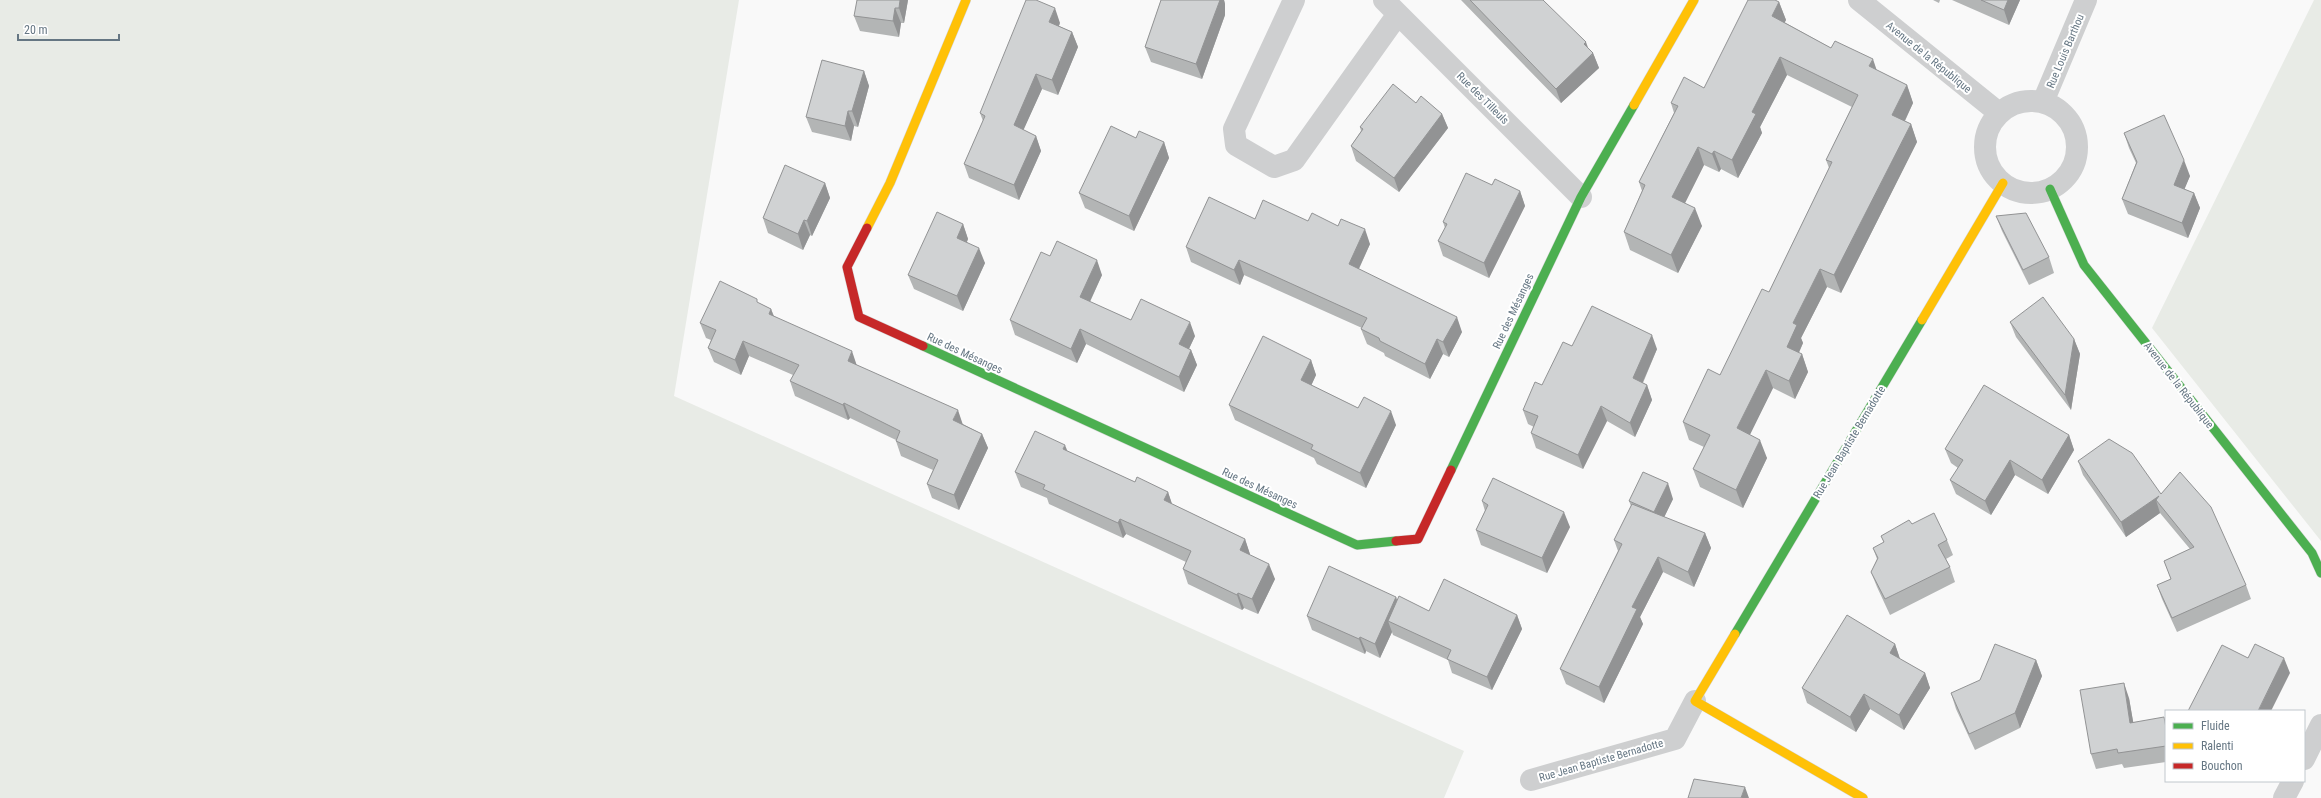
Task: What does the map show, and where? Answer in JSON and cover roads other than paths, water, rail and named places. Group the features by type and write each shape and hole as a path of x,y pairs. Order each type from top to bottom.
{"street":[{"name":"Rue des Mésanges","path":"966,0 890,183 847,267 859,318 1357,545 1418,539 1581,197 1694,0"},
{"path":"1294,0 1234,129 1236,146 1274,167 1294,160 1391,7"},
{"name":"Avenue de la République","path":"1859,0 1999,113"},
{"name":"Rue Louis Barthou","path":"2043,102 2086,0"},
{"name":"Rue des Tilleuls","path":"1391,7 1581,197"},
{"path":"2027,100 2043,102 2056,108 2067,117 2074,129 2077,143 2076,157 2071,170 2062,181 2050,189 2038,193 2026,193 2014,190 2002,183 1992,172 1986,157 1985,141 1989,126 1999,113 2012,105 2027,100"},
{"name":"Rue Jean Baptiste Bernadotte","path":"1531,780 1675,739 1695,701 2002,183"},
{"name":"Avenue de la République","path":"2050,189 2084,265 2312,553 2321,573"},
{"path":"1695,701 1863,798"},
{"path":"2305,757 2321,725"},
{"path":"2284,798 2292,782"}]}
